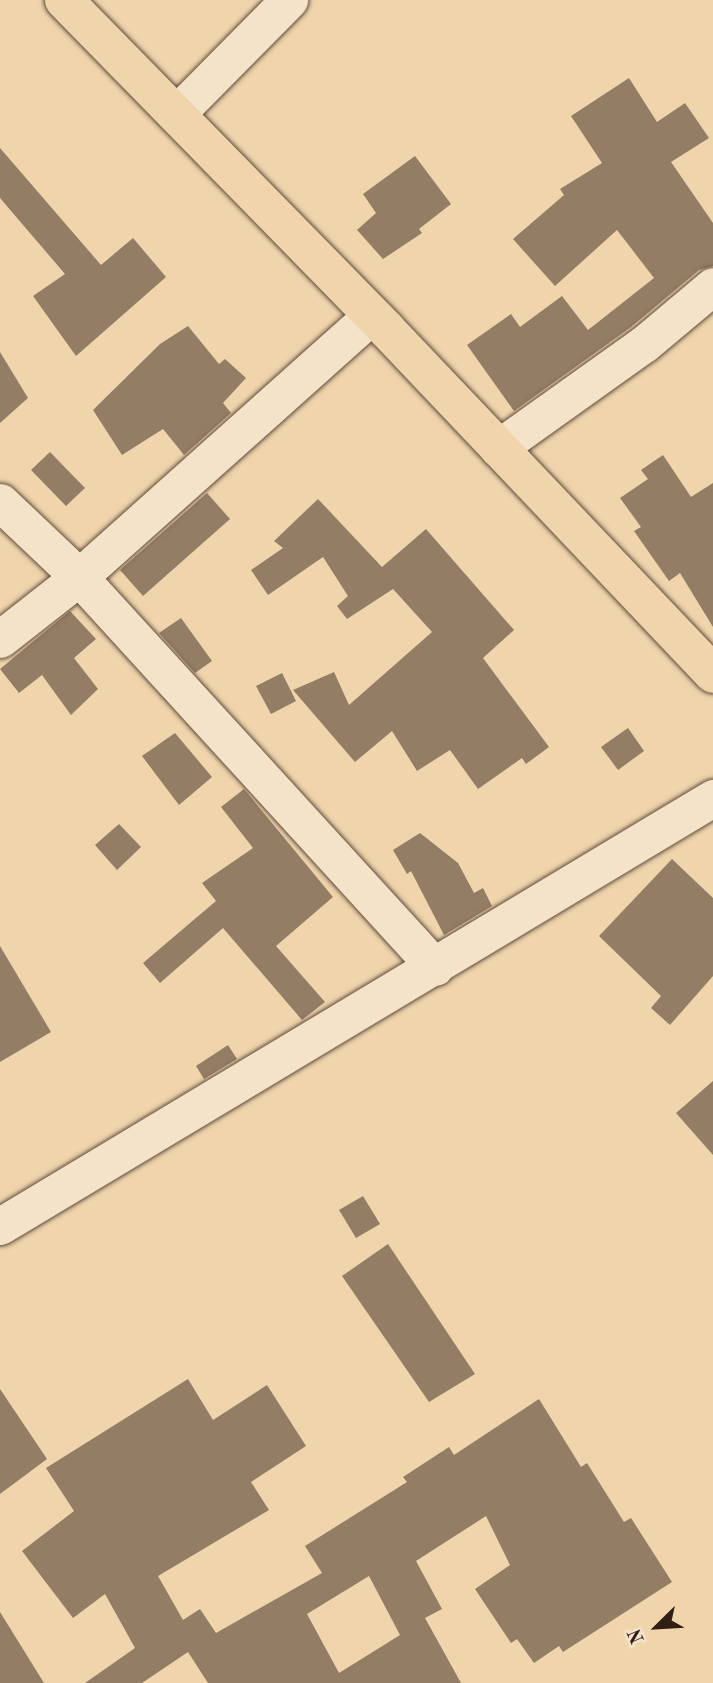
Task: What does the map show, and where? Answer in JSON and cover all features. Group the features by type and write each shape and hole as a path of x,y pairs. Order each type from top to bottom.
{"highway":[{"path":"64,0 372,315 713,674"}],"street":[{"path":"176,114 289,0"},
{"path":"498,448 644,344 713,286"},
{"path":"0,639 79,577 372,315"},
{"path":"0,502 79,577 435,967"},
{"path":"0,1226 713,798"}],"building":[{"path":"629,78 657,122 685,103 709,138 671,162 713,223 713,266 699,270 631,327 514,411 467,345 511,314 520,327 562,296 588,330 654,278 617,230 555,286 513,239 564,195 560,189 602,163 571,116"},
{"path":"0,148 101,265 133,238 166,277 76,356 33,296 65,274 0,198"},
{"path":"415,156 451,204 419,229 422,233 383,259 357,230 376,213 363,194"},
{"path":"188,326 219,364 225,359 246,378 223,403 231,413 184,455 163,429 122,455 93,410 160,344"},
{"path":"0,352 28,398 0,423"},
{"path":"50,452 85,488 66,506 31,470"},
{"path":"663,455 691,497 713,483 713,627 680,573 669,581 634,531 641,527 620,498 648,479 641,470"},
{"path":"207,493 230,519 143,596 120,570"},
{"path":"318,499 382,567 426,529 514,630 483,658 549,747 526,764 522,758 478,789 450,750 417,771 392,731 355,762 293,690 334,672 349,705 432,632 393,589 347,619 337,606 348,596 323,557 268,595 251,570 283,548 274,541"},
{"path":"70,611 96,639 74,658 98,689 71,715 42,675 19,693 0,669"},
{"path":"181,618 212,661 195,673 159,633"},
{"path":"282,673 296,701 271,714 256,686"},
{"path":"628,728 644,751 618,770 601,747"},
{"path":"175,733 212,777 179,805 142,756"},
{"path":"244,789 333,897 276,946 325,1002 302,1020 223,928 160,983 143,963 216,901 202,883 253,848 221,807"},
{"path":"119,824 141,847 117,870 95,845"},
{"path":"420,833 458,863 474,893 483,888 492,906 444,935 411,871 407,874 393,850"},
{"path":"672,859 713,898 713,976 670,1025 651,1008 661,996 599,936"},
{"path":"0,946 51,1032 0,1062"},
{"path":"228,1045 237,1059 204,1079 196,1066"},
{"path":"713,1081 713,1155 676,1113"},
{"path":"363,1196 380,1224 356,1238 339,1210"},
{"path":"388,1244 475,1374 429,1402 342,1276"},
{"path":"188,1379 213,1420 267,1385 306,1446 251,1482 269,1510 158,1576 183,1620 200,1609 216,1633 322,1573 305,1546 407,1482 403,1477 449,1447 454,1455 539,1399 581,1467 587,1463 624,1522 631,1518 672,1582 563,1652 559,1646 534,1663 517,1639 511,1643 475,1589 510,1565 486,1516 416,1561 442,1609 425,1618 461,1683 208,1683 188,1652 142,1683 85,1683 135,1648 105,1594 73,1618 22,1551 74,1511 46,1468","holes":["369,1576 400,1635 339,1673 307,1614"]},
{"path":"0,1389 47,1459 0,1494"},
{"path":"0,1612 44,1683 0,1683"}]}
